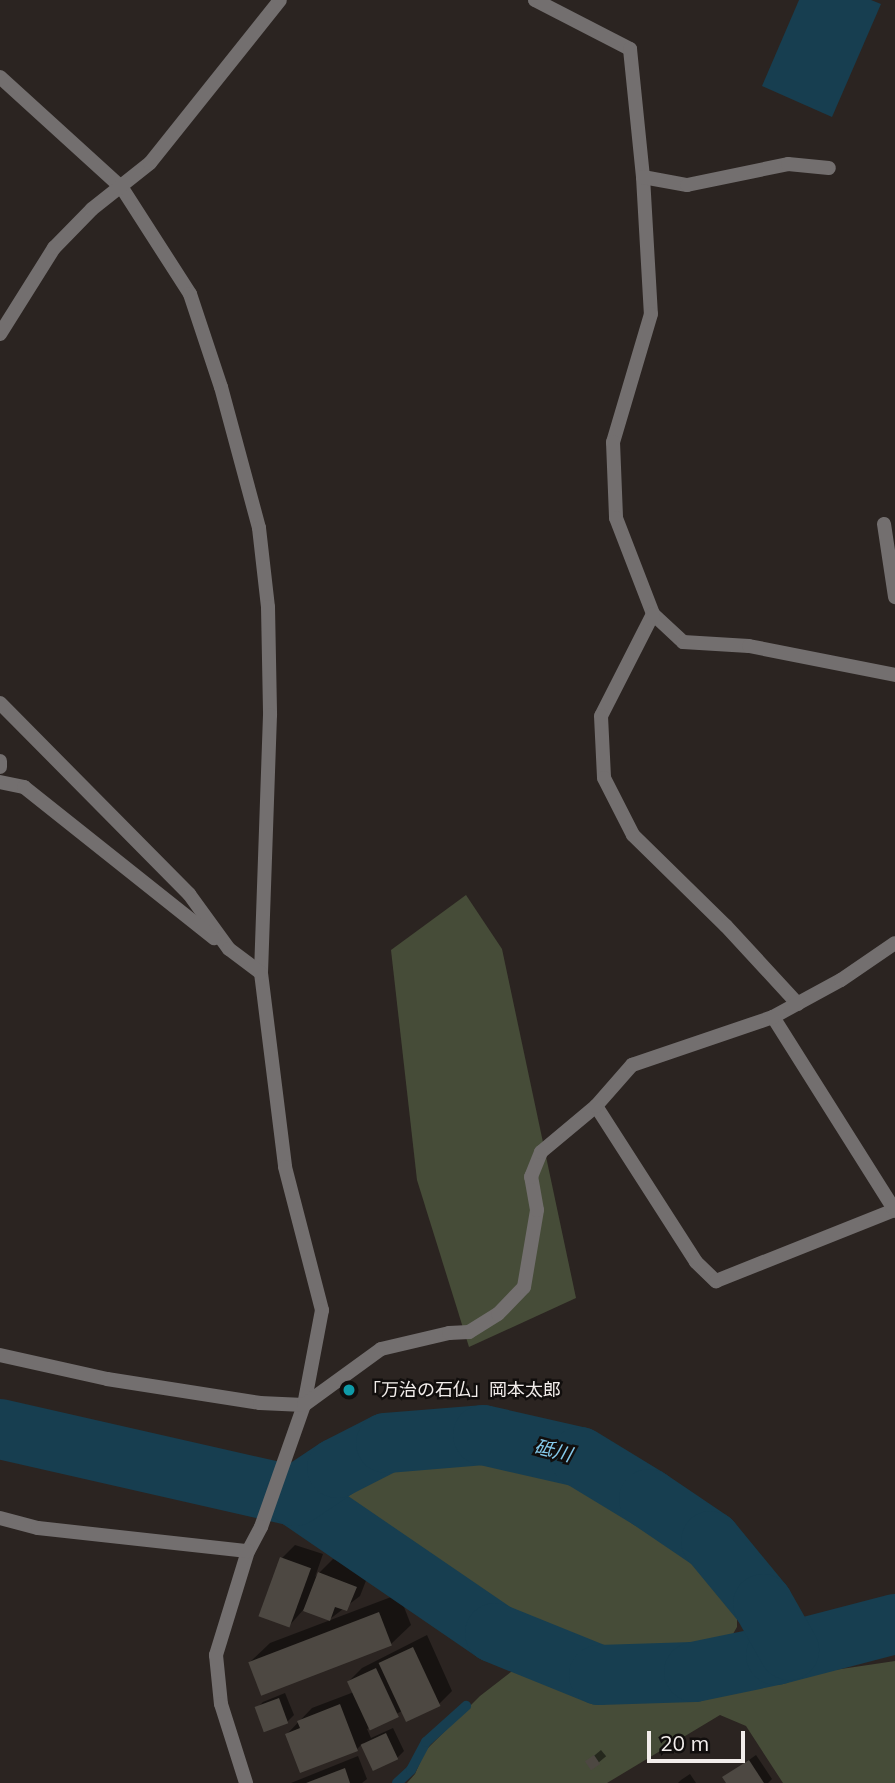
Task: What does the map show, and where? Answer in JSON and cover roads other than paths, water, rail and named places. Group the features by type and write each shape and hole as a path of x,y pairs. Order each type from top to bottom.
{"street":[{"path":"0,334 54,248 92,209 122,188 149,163 280,0"},
{"path":"535,0 631,49 643,177 651,314 613,442 616,518 653,614 683,642 749,646 895,675"},
{"path":"0,77 122,188 190,294 221,387 259,528 268,607 271,715 261,973 285,1167 321,1310 304,1405 261,1527 248,1551 216,1655 221,1704 246,1783"},
{"path":"643,177 687,185 788,164 830,169"},
{"path":"884,524 895,597"},
{"path":"653,614 601,716 604,778 633,835 726,926 797,1004"},
{"path":"0,703 188,894 229,949"},
{"path":"0,761 0,767"},
{"path":"0,782 24,787 261,973"},
{"path":"0,1354 107,1380 260,1403 304,1405 381,1349 449,1333 469,1332 499,1314 524,1287 537,1210 531,1177 541,1152 596,1106 632,1065 773,1017 841,980 895,943"},
{"path":"596,1106 696,1262 716,1281 894,1211 773,1017"},
{"path":"0,1518 38,1528 248,1551"}],"water":[{"path":"799,0 871,0 881,4 832,117 762,86"}],"waterway":[{"name":"砥川","path":"0,1429 295,1496 495,1633 599,1675 694,1672 776,1655 895,1624"},
{"name":"砥川","path":"295,1496 337,1468 386,1443 483,1435 580,1457 711,1541 763,1604 789,1650"},
{"path":"397,1783 411,1770 426,1742 466,1706"}],"place":[{"name":"「万治の石仏」岡本太郎","path":"349,1390"}]}
